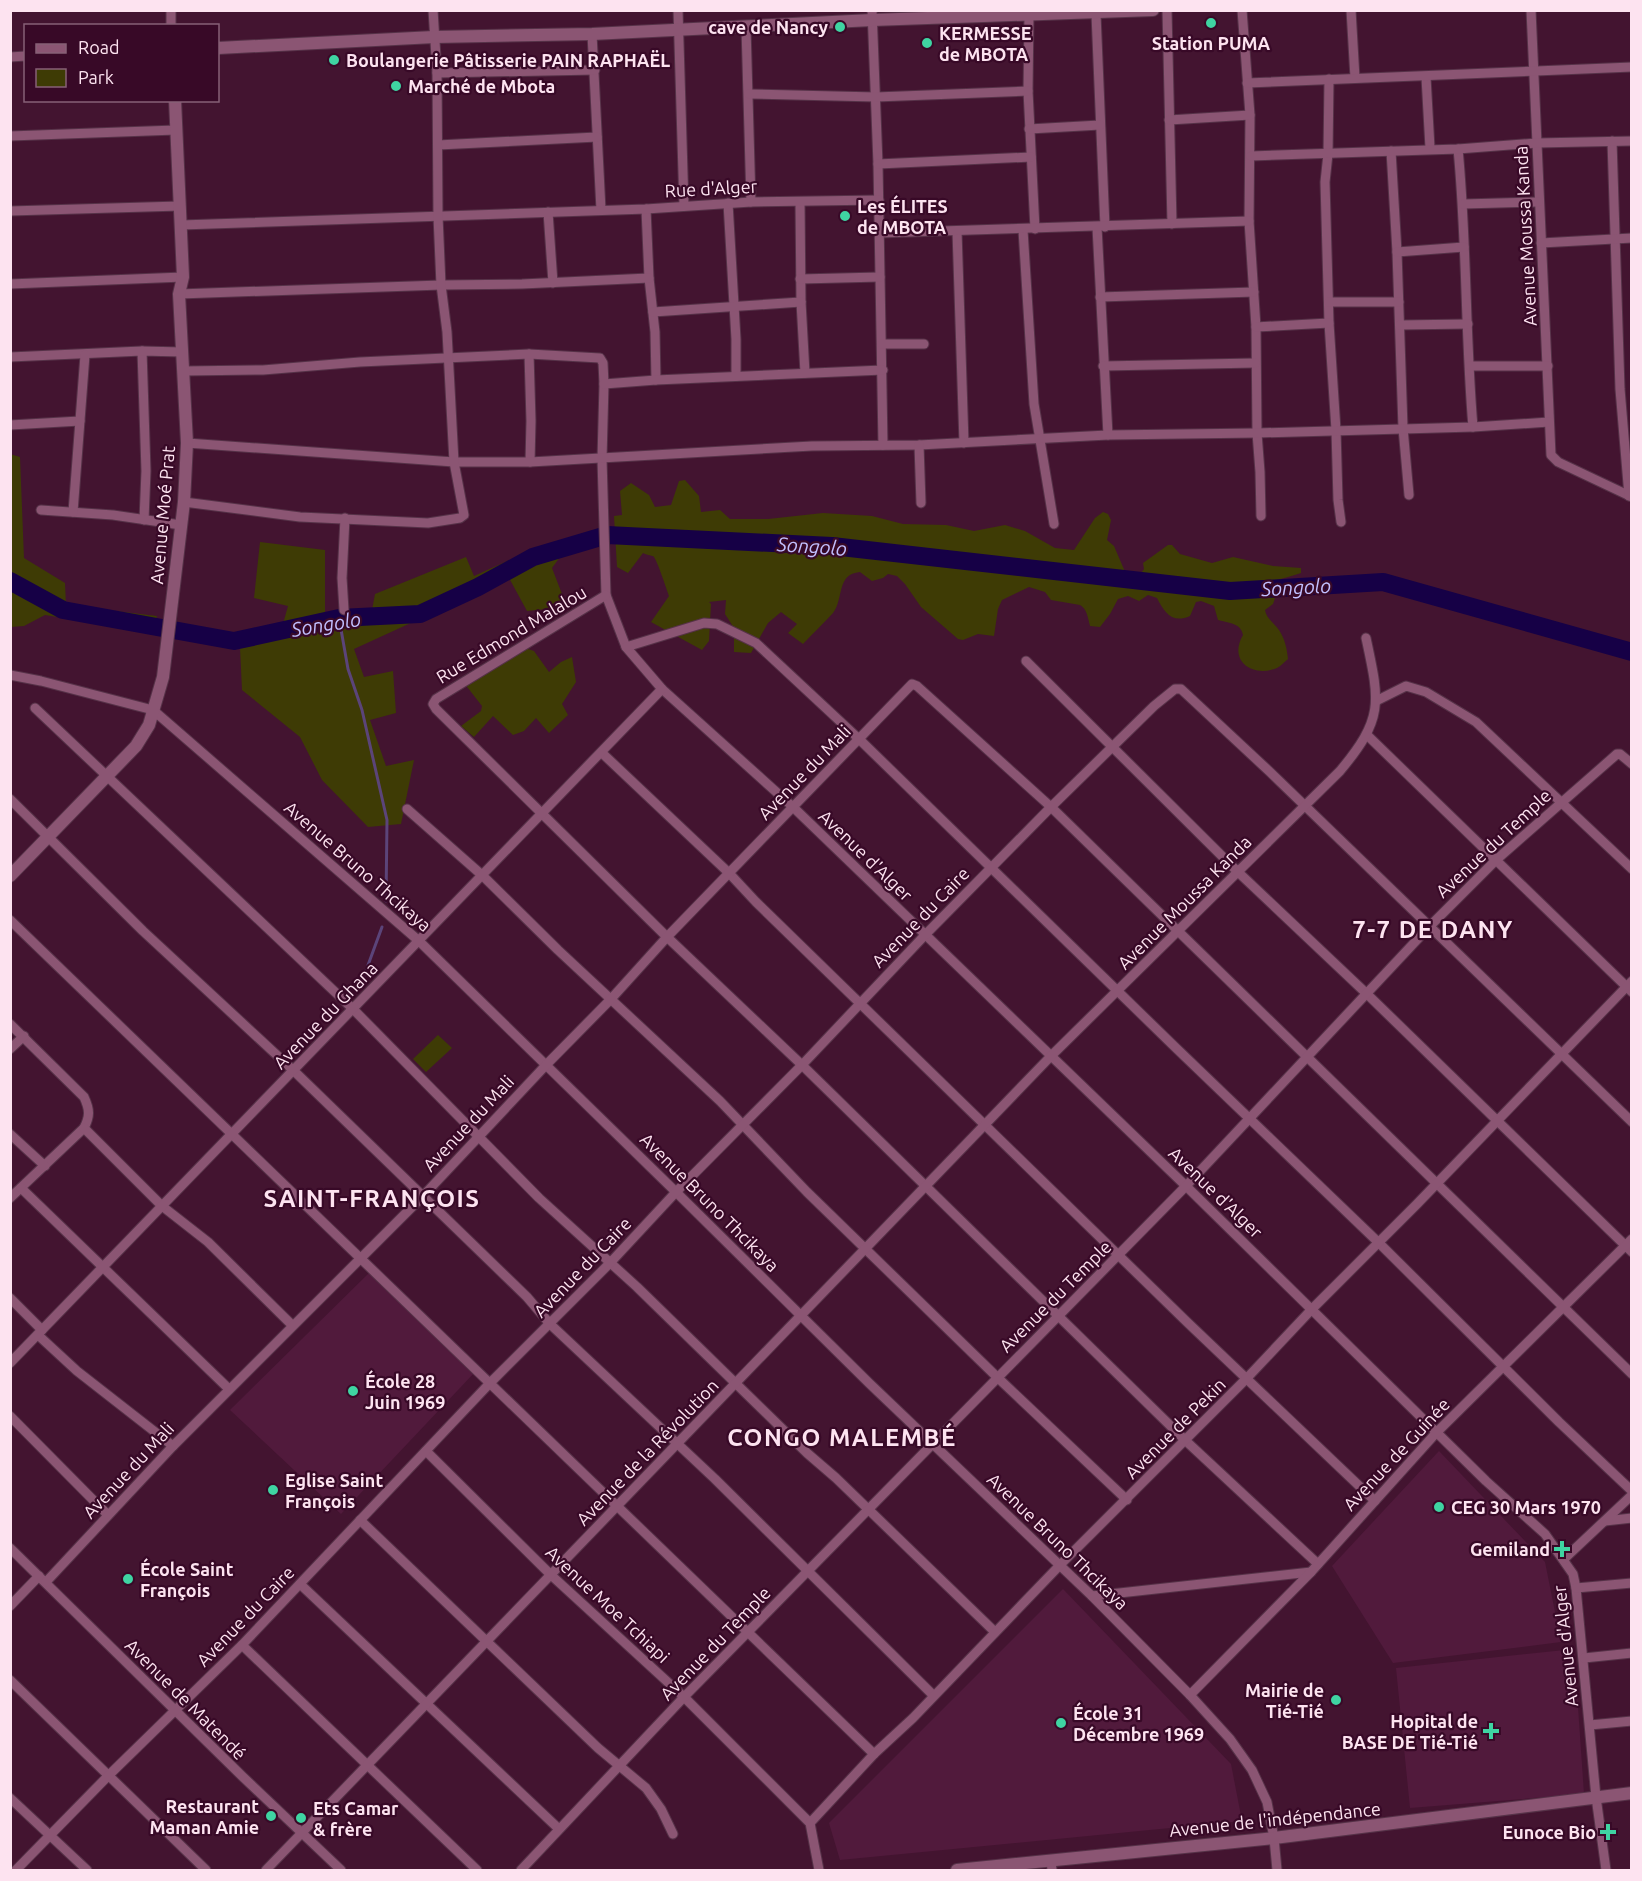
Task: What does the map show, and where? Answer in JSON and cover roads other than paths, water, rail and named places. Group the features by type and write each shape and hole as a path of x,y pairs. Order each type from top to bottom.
{"street":[{"path":"184,502 300,517 428,524 460,518 464,515 454,462 441,285 434,10"},
{"path":"678,10 684,206"},
{"path":"219,48 434,37 592,34 746,27 872,15 1096,14 1154,10"},
{"path":"1167,10 1172,224"},
{"path":"1242,10 1250,115 1249,221 1256,327 1255,363 1261,516"},
{"path":"1352,10 1354,78"},
{"name":"Avenue Moussa Kanda","path":"1531,10 1551,454 1553,459 1630,497"},
{"path":"1096,14 1100,125 1100,297 1108,435"},
{"path":"872,15 878,164 884,445"},
{"path":"1029,15 1029,129 1035,229"},
{"path":"746,27 751,202"},
{"path":"592,34 601,210"},
{"path":"1247,82 1425,77 1632,67"},
{"path":"437,73 595,70"},
{"path":"1425,77 1430,148"},
{"path":"1329,79 1328,154 1325,182 1329,323 1341,522"},
{"path":"749,94 876,97 1028,92"},
{"name":"Avenue Moé Prat","path":"10,876 136,747 149,725 163,677 184,502 187,443 179,294 183,277 175,102"},
{"path":"1169,120 1250,115"},
{"path":"1029,129 1100,125"},
{"path":"10,136 176,130"},
{"path":"438,145 597,137"},
{"path":"1612,141 1620,389 1630,497"},
{"path":"1251,156 1430,148 1458,149 1538,142 1632,141"},
{"path":"1458,149 1464,204 1473,427"},
{"path":"1390,151 1397,252 1403,428 1409,495"},
{"path":"878,164 1031,157"},
{"name":"Rue d'Alger","path":"656,380 646,209 751,202 879,200"},
{"path":"800,201 800,279 805,373"},
{"path":"1464,204 1538,202"},
{"path":"728,203 736,376"},
{"path":"10,211 180,206"},
{"path":"181,225 646,209"},
{"path":"548,212 553,283"},
{"path":"879,233 1249,221"},
{"path":"1023,230 1034,404 1054,524"},
{"path":"957,231 964,443"},
{"path":"1541,243 1632,238"},
{"path":"1397,252 1464,247"},
{"path":"10,284 183,277"},
{"path":"800,279 880,277"},
{"path":"179,294 649,278"},
{"path":"1100,297 1254,292"},
{"path":"653,312 801,302"},
{"path":"1329,302 1399,302"},
{"path":"1256,327 1329,323"},
{"path":"1400,325 1468,324"},
{"path":"882,344 924,344"},
{"path":"10,357 142,351 182,352"},
{"path":"142,351 146,471 144,520"},
{"path":"529,354 530,462"},
{"path":"184,371 263,370 360,362 529,354 600,358 603,363 604,384 602,459 606,596 626,647 663,689"},
{"path":"73,512 85,355"},
{"path":"1103,366 1255,363"},
{"path":"1470,366 1548,366"},
{"path":"604,384 883,370"},
{"path":"10,425 80,421"},
{"path":"187,443 454,462 530,462 755,448 919,445 1108,435 1473,427 1549,422"},
{"path":"919,445 921,503"},
{"path":"41,510 113,515 181,525"},
{"path":"344,610 342,578 345,518"},
{"name":"Rue Edmond Malalou","path":"543,814 462,736 436,709 434,702 606,596"},
{"path":"626,647 704,623 717,624 756,643 1119,990 1632,1493 1564,1559"},
{"path":"1366,638 1376,701 1374,720 1367,735 1630,986"},
{"path":"1026,661 1238,872 1629,1245"},
{"name":"Avenue Bruno Thcikaya","path":"10,675 153,710 188,738 419,941 869,1383 1092,1596 1190,1695 1230,1739 1252,1770 1267,1802 1277,1870"},
{"name":"Avenue du Mali","path":"10,1606 42,1579 108,1515 172,1446 423,1196 729,873 912,684 1051,807"},
{"path":"1376,701 1406,686 1426,692 1476,722 1632,869"},
{"name":"Avenue du Ghana","path":"10,1363 663,689"},
{"name":"Avenue d'Alger","path":"663,689 793,807 1186,1186 1436,1433 1545,1534 1573,1574 1576,1588 1596,1797 1606,1870"},
{"name":"Avenue du Caire","path":"16,1870 242,1644 490,1383 610,1263 991,868 1154,706 1175,689 1181,689 1304,806"},
{"path":"35,708 353,1009 539,1198 637,1287 995,1632"},
{"name":"Avenue Moussa Kanda","path":"1051,1056 1340,771 1367,735"},
{"path":"602,753 729,873 860,1003 1375,1501"},
{"name":"Avenue du Temple","path":"521,1870 684,1697 1186,1186 1429,927 1496,860 1617,754 1632,764"},
{"path":"10,799 142,931 294,1071 527,1297 550,1324 809,1570 933,1695"},
{"path":"1304,806 1632,1122"},
{"path":"1051,807 1632,1374"},
{"path":"407,809 483,876 720,1101 741,1125 997,1377 1127,1500"},
{"path":"543,814 667,938 926,1185 1186,1441 1318,1564"},
{"path":"10,920 233,1133 747,1634 874,1754"},
{"name":"Avenue de Pekin","path":"810,1823 874,1754 913,1718 1060,1565 1186,1441 1312,1309 1498,1121 1561,1053 1630,986"},
{"path":"10,1023 84,1097 89,1108 89,1118 84,1128 10,1198"},
{"path":"10,1049 24,1036"},
{"name":"Avenue de la Révolution","path":"266,1870 1051,1056"},
{"path":"84,1128 162,1206 208,1242 292,1325"},
{"path":"10,1134 45,1166"},
{"path":"21,1188 230,1389"},
{"name":"Avenue de Guinée","path":"1190,1695 1311,1572 1436,1433 1562,1307 1629,1245"},
{"path":"10,1298 77,1371 172,1446"},
{"path":"10,1416 108,1515"},
{"name":"Avenue Moe Tchiapi","path":"426,1451 551,1575 684,1697 810,1823"},
{"path":"1605,1521 1632,1518"},
{"path":"360,1520 598,1748 620,1764 654,1798 673,1834"},
{"name":"Avenue de Matendé","path":"10,1548 341,1870"},
{"path":"1092,1596 1311,1572"},
{"path":"1576,1588 1632,1583"},
{"path":"300,1584 559,1829"},
{"path":"242,1644 477,1870"},
{"path":"1584,1658 1632,1653"},
{"path":"10,1680 206,1870"},
{"path":"1590,1725 1632,1721"},
{"path":"1596,1797 1632,1793"},
{"name":"Avenue de l'indépendance","path":"957,1870 1051,1865 1596,1797"},
{"path":"10,1798 87,1870"},
{"path":"810,1823 819,1870"}],"waterway":[{"name":"Songolo","path":"10,581 63,610 234,641 339,618 420,614 478,587 533,557 607,535 832,546 1230,591 1383,582 1632,652"},
{"path":"339,618 348,669 362,710 387,820 386,901"},
{"path":"360,987 382,927"}],"place":[{"name":"Station PUMA","path":"1211,23"},
{"name":"cave de Nancy","path":"840,27"},
{"name":"KERMESSE de MBOTA","path":"927,43"},
{"name":"Boulangerie Pâtisserie PAIN RAPHAËL","path":"334,60"},
{"name":"Marché de Mbota","path":"396,86"},
{"name":"Les ÉLITES de MBOTA","path":"845,216"},
{"name":"École 28 Juin 1969","path":"353,1391"},
{"name":"Eglise Saint François","path":"273,1490"},
{"name":"CEG 30 Mars 1970","path":"1439,1507"},
{"name":"Gemiland","path":"1562,1549"},
{"name":"École Saint François","path":"128,1579"},
{"name":"Mairie de Tié-Tié","path":"1336,1700"},
{"name":"École 31 Décembre 1969","path":"1061,1723"},
{"name":"Hopital de BASE DE Tié-Tié","path":"1491,1731"},
{"name":"Restaurant Maman Amie","path":"271,1816"},
{"name":"Ets Camar & frère","path":"301,1818"},
{"name":"Eunoce Bio","path":"1608,1832"}],"district":[{"name":"7-7 DE DANY","path":"1433,929"},
{"name":"SAINT-FRANÇOIS","path":"372,1198"},
{"name":"CONGO MALEMBÉ","path":"842,1437"}]}
